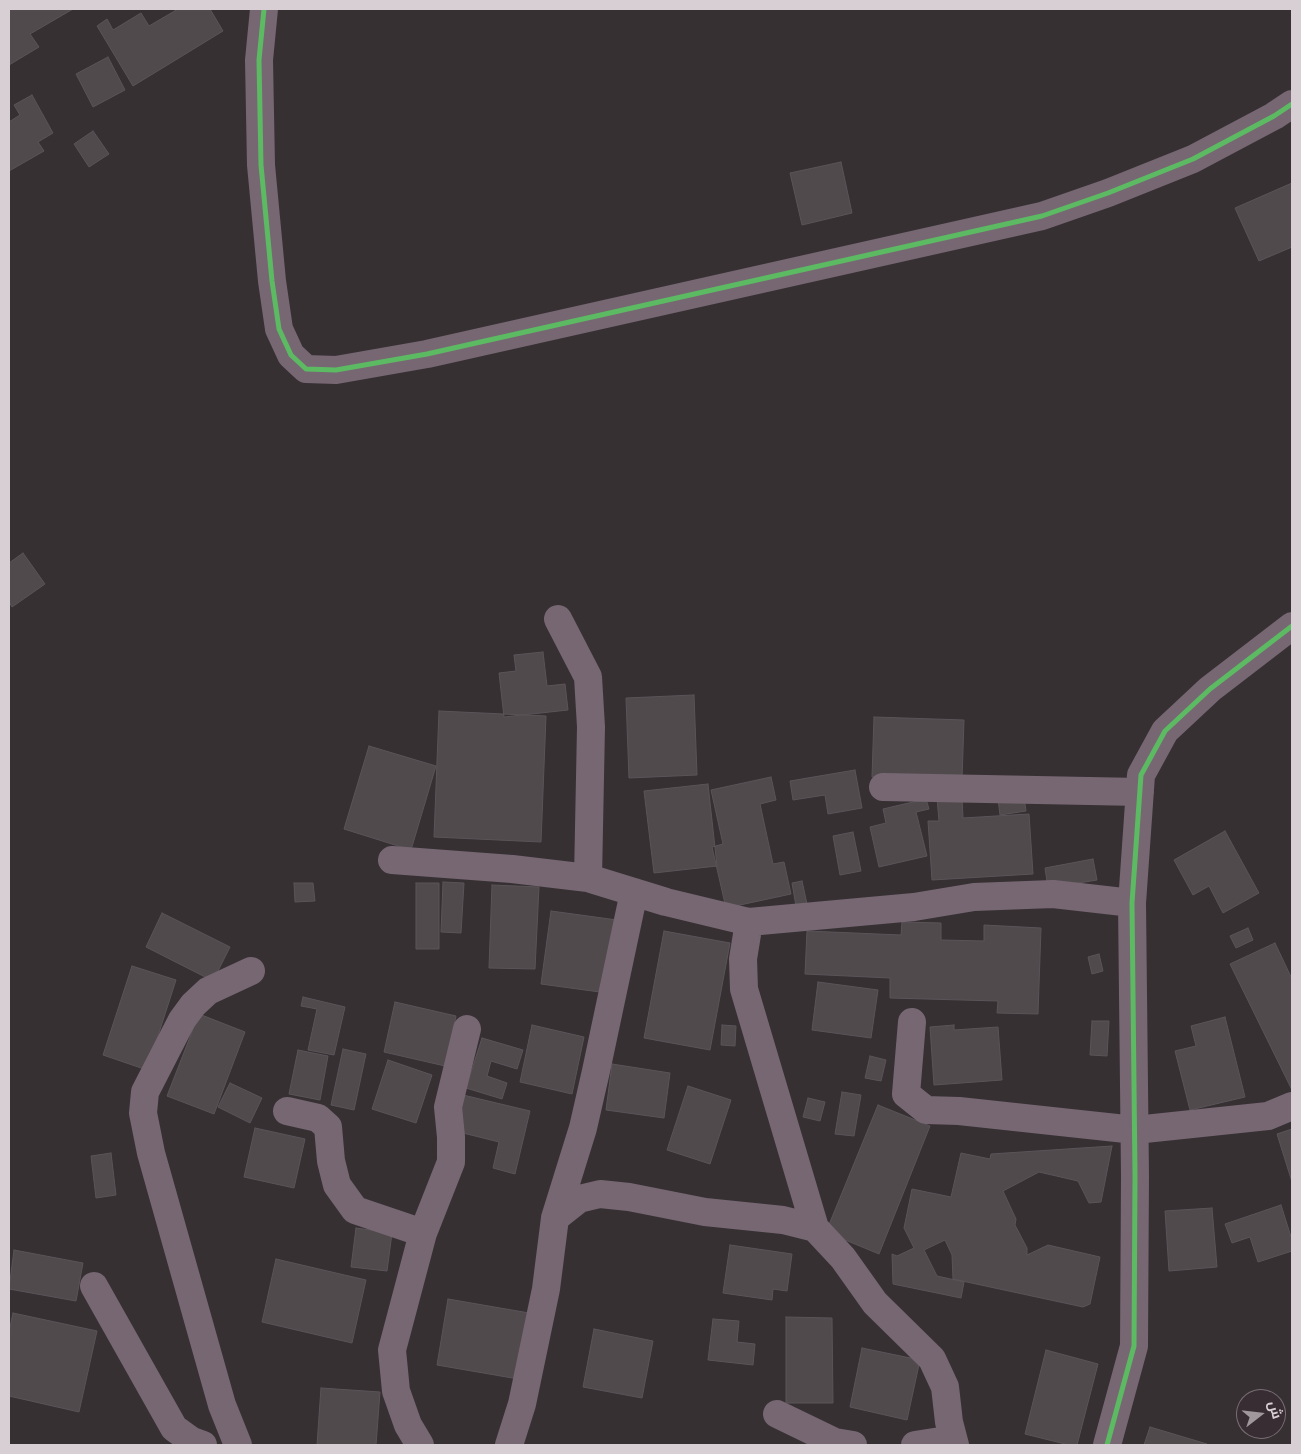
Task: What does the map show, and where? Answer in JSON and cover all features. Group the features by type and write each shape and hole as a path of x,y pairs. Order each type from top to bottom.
{"street":[{"path":"264,9 259,60 262,165 272,281 279,329 291,354 306,369 336,370 427,354 1042,216 1108,193 1193,159 1274,116 1292,104"},
{"path":"558,619 588,677 591,727 588,878"},
{"path":"1107,1445 1134,1346 1135,1130 1132,903 1141,774 1165,731 1210,689 1292,626"},
{"path":"883,787 1140,792"},
{"path":"392,860 512,869 588,878 666,902 749,922 914,907 974,897 1053,894 1132,903"},
{"path":"509,1445 522,1404 546,1289 555,1218 585,1118 634,892"},
{"path":"749,922 743,959 744,989 815,1228 842,1258 875,1303 932,1359 945,1386 954,1442 915,1445"},
{"path":"238,1445 222,1405 151,1153 143,1113 145,1092 182,1020 193,1005 208,991 251,971"},
{"path":"912,1022 906,1094 926,1110 958,1111 1135,1130 1268,1116 1292,1106"},
{"path":"420,1445 408,1425 396,1391 392,1350 422,1233 452,1162 448,1107 468,1029"},
{"path":"286,1111 318,1118 328,1127 331,1162 337,1185 355,1210 422,1233"},
{"path":"555,1218 579,1199 600,1194 629,1197 705,1212 783,1220 815,1228"},
{"path":"94,1286 174,1428 203,1445"},
{"path":"778,1414 835,1442 853,1445"}],"building":[{"path":"9,9 73,9 30,34 39,47 9,65"},
{"path":"178,9 210,9 223,31 133,86 97,26 107,19 113,30 141,13 149,26"},
{"path":"108,57 125,90 93,107 76,74"},
{"path":"32,95 53,133 38,142 44,151 9,171 9,122 20,115 14,105"},
{"path":"93,131 109,154 89,167 74,144"},
{"path":"841,162 852,213 802,225 790,173"},
{"path":"1292,183 1292,247 1259,261 1235,208"},
{"path":"23,553 45,584 12,607 9,602 9,563"},
{"path":"543,652 547,686 565,684 568,710 504,717 499,673 516,671 514,655"},
{"path":"694,695 697,775 629,778 626,698"},
{"path":"439,711 546,716 541,842 434,837"},
{"path":"874,717 964,720 962,780 872,777"},
{"path":"369,746 436,766 411,850 344,829"},
{"path":"855,770 862,808 828,814 825,795 793,800 790,781"},
{"path":"771,777 776,800 760,804 773,864 784,862 791,894 726,908 712,847 723,844 711,790"},
{"path":"708,784 717,866 654,873 644,791"},
{"path":"962,797 963,818 1029,814 1033,874 932,880 928,821 939,821 937,798"},
{"path":"1024,797 1026,811 1000,815 998,799"},
{"path":"926,799 929,809 916,812 927,856 879,867 870,827 886,823 883,809"},
{"path":"1225,831 1259,893 1223,913 1209,886 1193,895 1174,860"},
{"path":"853,832 861,871 840,875 833,836"},
{"path":"1093,859 1097,880 1048,888 1045,868"},
{"path":"802,881 807,904 796,906 792,883"},
{"path":"443,882 464,883 461,933 441,932"},
{"path":"294,883 313,883 315,901 295,902"},
{"path":"416,883 439,883 439,949 416,949"},
{"path":"492,885 539,887 535,969 489,968"},
{"path":"551,911 617,920 607,993 541,984"},
{"path":"162,913 230,947 213,981 146,947"},
{"path":"902,922 941,923 941,940 984,941 984,925 1041,928 1038,1014 997,1013 998,1001 890,998 890,978 805,974 807,931 901,935"},
{"path":"1248,928 1253,940 1236,948 1230,936"},
{"path":"664,931 730,943 710,1050 644,1038"},
{"path":"1275,943 1292,979 1292,1090 1230,964"},
{"path":"1099,954 1103,971 1092,974 1088,957"},
{"path":"132,966 176,980 147,1070 103,1055"},
{"path":"818,982 878,990 871,1038 812,1030"},
{"path":"303,997 345,1007 334,1055 308,1050 317,1009 301,1006"},
{"path":"395,1002 456,1016 445,1066 384,1052"},
{"path":"199,1014 245,1032 214,1114 167,1096"},
{"path":"1225,1017 1245,1097 1190,1110 1175,1051 1196,1046 1191,1026"},
{"path":"1092,1021 1109,1021 1107,1056 1090,1055"},
{"path":"532,1025 584,1037 572,1094 520,1082"},
{"path":"722,1025 736,1026 735,1046 721,1045"},
{"path":"954,1025 954,1030 998,1027 1002,1080 934,1085 930,1027"},
{"path":"482,1038 523,1050 517,1069 491,1061 487,1076 507,1083 502,1099 466,1088"},
{"path":"343,1049 366,1054 354,1110 331,1105"},
{"path":"298,1050 328,1056 320,1100 289,1094"},
{"path":"870,1056 886,1060 881,1081 865,1078"},
{"path":"388,1060 432,1075 416,1123 372,1109"},
{"path":"612,1064 670,1073 664,1118 606,1110"},
{"path":"230,1083 262,1098 250,1123 218,1107"},
{"path":"688,1086 731,1100 710,1164 667,1150"},
{"path":"842,1092 861,1095 854,1136 835,1134"},
{"path":"463,1095 530,1111 515,1174 493,1168 499,1142 455,1131"},
{"path":"808,1098 825,1102 820,1121 803,1117"},
{"path":"878,1105 930,1126 879,1254 826,1232"},
{"path":"255,1128 305,1139 294,1188 244,1177"},
{"path":"1292,1129 1292,1182 1277,1134"},
{"path":"1112,1146 1101,1202 1089,1203 1078,1181 1039,1172 1003,1191 1016,1219 1015,1225 1027,1248 1027,1255 1048,1245 1100,1257 1090,1304 1083,1307 953,1279 952,1255 945,1240 924,1250 937,1276 964,1282 961,1298 893,1284 892,1254 897,1256 914,1248 904,1228 912,1189 951,1197 961,1153 990,1159 991,1154"},
{"path":"111,1153 116,1195 96,1198 91,1156"},
{"path":"1281,1205 1292,1240 1292,1251 1258,1262 1250,1237 1232,1243 1225,1224"},
{"path":"1212,1208 1217,1267 1169,1271 1165,1211"},
{"path":"356,1228 392,1233 387,1271 351,1267"},
{"path":"730,1245 792,1254 787,1291 773,1289 772,1300 723,1293"},
{"path":"14,1250 83,1263 76,1301 9,1289"},
{"path":"276,1259 366,1280 352,1343 262,1322"},
{"path":"448,1299 535,1314 524,1380 437,1365"},
{"path":"13,1313 97,1331 79,1412 9,1396 9,1332"},
{"path":"786,1317 832,1318 833,1403 786,1403"},
{"path":"713,1319 739,1321 737,1342 755,1344 753,1365 708,1360"},
{"path":"594,1329 653,1341 642,1398 583,1387"},
{"path":"862,1348 920,1360 907,1420 850,1407"},
{"path":"1046,1350 1098,1364 1077,1445 1069,1445 1025,1434"},
{"path":"321,1388 380,1392 376,1445 317,1445"},
{"path":"1150,1427 1207,1444 1207,1445 1144,1445"}],"cycle path":[{"path":"264,9 259,60 261,165 272,281 279,329 291,355 306,369 336,370 427,354 1042,216 1108,193 1193,159 1274,116 1292,104"},
{"path":"1107,1445 1134,1346 1135,1176 1132,903 1141,775 1165,731 1210,689 1292,626"}]}
